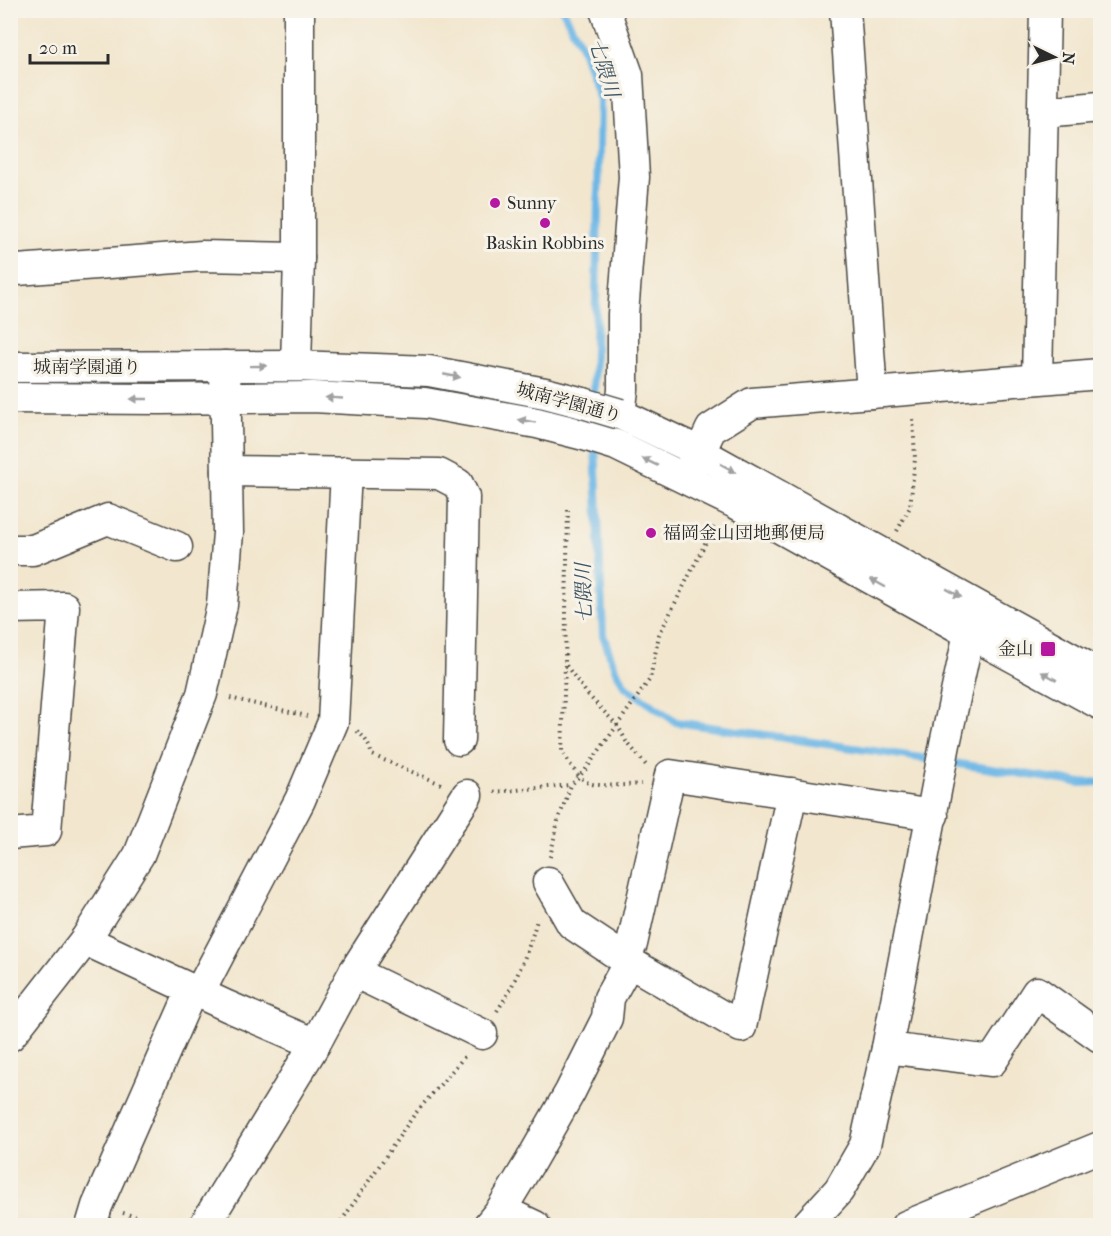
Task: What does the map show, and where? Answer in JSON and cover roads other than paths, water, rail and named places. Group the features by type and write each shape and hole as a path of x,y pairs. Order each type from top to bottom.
{"street":[{"path":"296,366 299,258 299,10"},
{"path":"605,10 628,75 634,177 623,314 623,390 620,414"},
{"path":"845,10 872,393"},
{"path":"1036,379 1046,10"},
{"path":"1043,112 1101,107"},
{"path":"10,267 17,270 202,256 299,258"},
{"path":"10,1036 85,940 139,855 202,694 222,605 228,533 225,366"},
{"name":"城南学園通り","path":"10,367 296,366 429,371 545,393 620,414 700,452 885,554 975,620 1101,704"},
{"path":"683,478 700,452 711,429 752,403 1101,374"},
{"name":"城南学園通り","path":"10,398 313,397 425,403 537,423 616,445 975,620 1101,674"},
{"path":"227,471 439,474 458,484 464,497 459,740"},
{"path":"91,1226 97,1206 196,992 300,800 333,722 346,472"},
{"path":"10,550 33,550 108,519 177,547"},
{"path":"10,608 64,607 46,831 10,834"},
{"path":"806,1226 838,1190 865,1145 887,1048 945,744 975,620"},
{"path":"535,1226 495,1218 570,1092 607,1018 609,998 630,953 670,775 933,815"},
{"path":"548,882 572,924 630,953 741,1027 792,794"},
{"path":"204,1226 315,1044 354,972 467,795"},
{"path":"85,940 315,1044"},
{"path":"354,972 482,1034"},
{"path":"887,1048 992,1061 1037,992 1101,1037"},
{"path":"906,1226 1101,1147"}],"waterway":[{"name":"七隈川","path":"563,10 583,49 600,100 594,401"},
{"name":"七隈川","path":"595,445 603,635 615,669 626,687 676,722 935,760"},
{"name":"七隈川","path":"947,762 1081,783 1100,782"}],"place":[{"name":"Sunny","path":"495,203"},
{"name":"Baskin Robbins","path":"545,223"},
{"name":"福岡金山団地郵便局","path":"651,533"},
{"name":"金山","path":"1048,649"}]}
